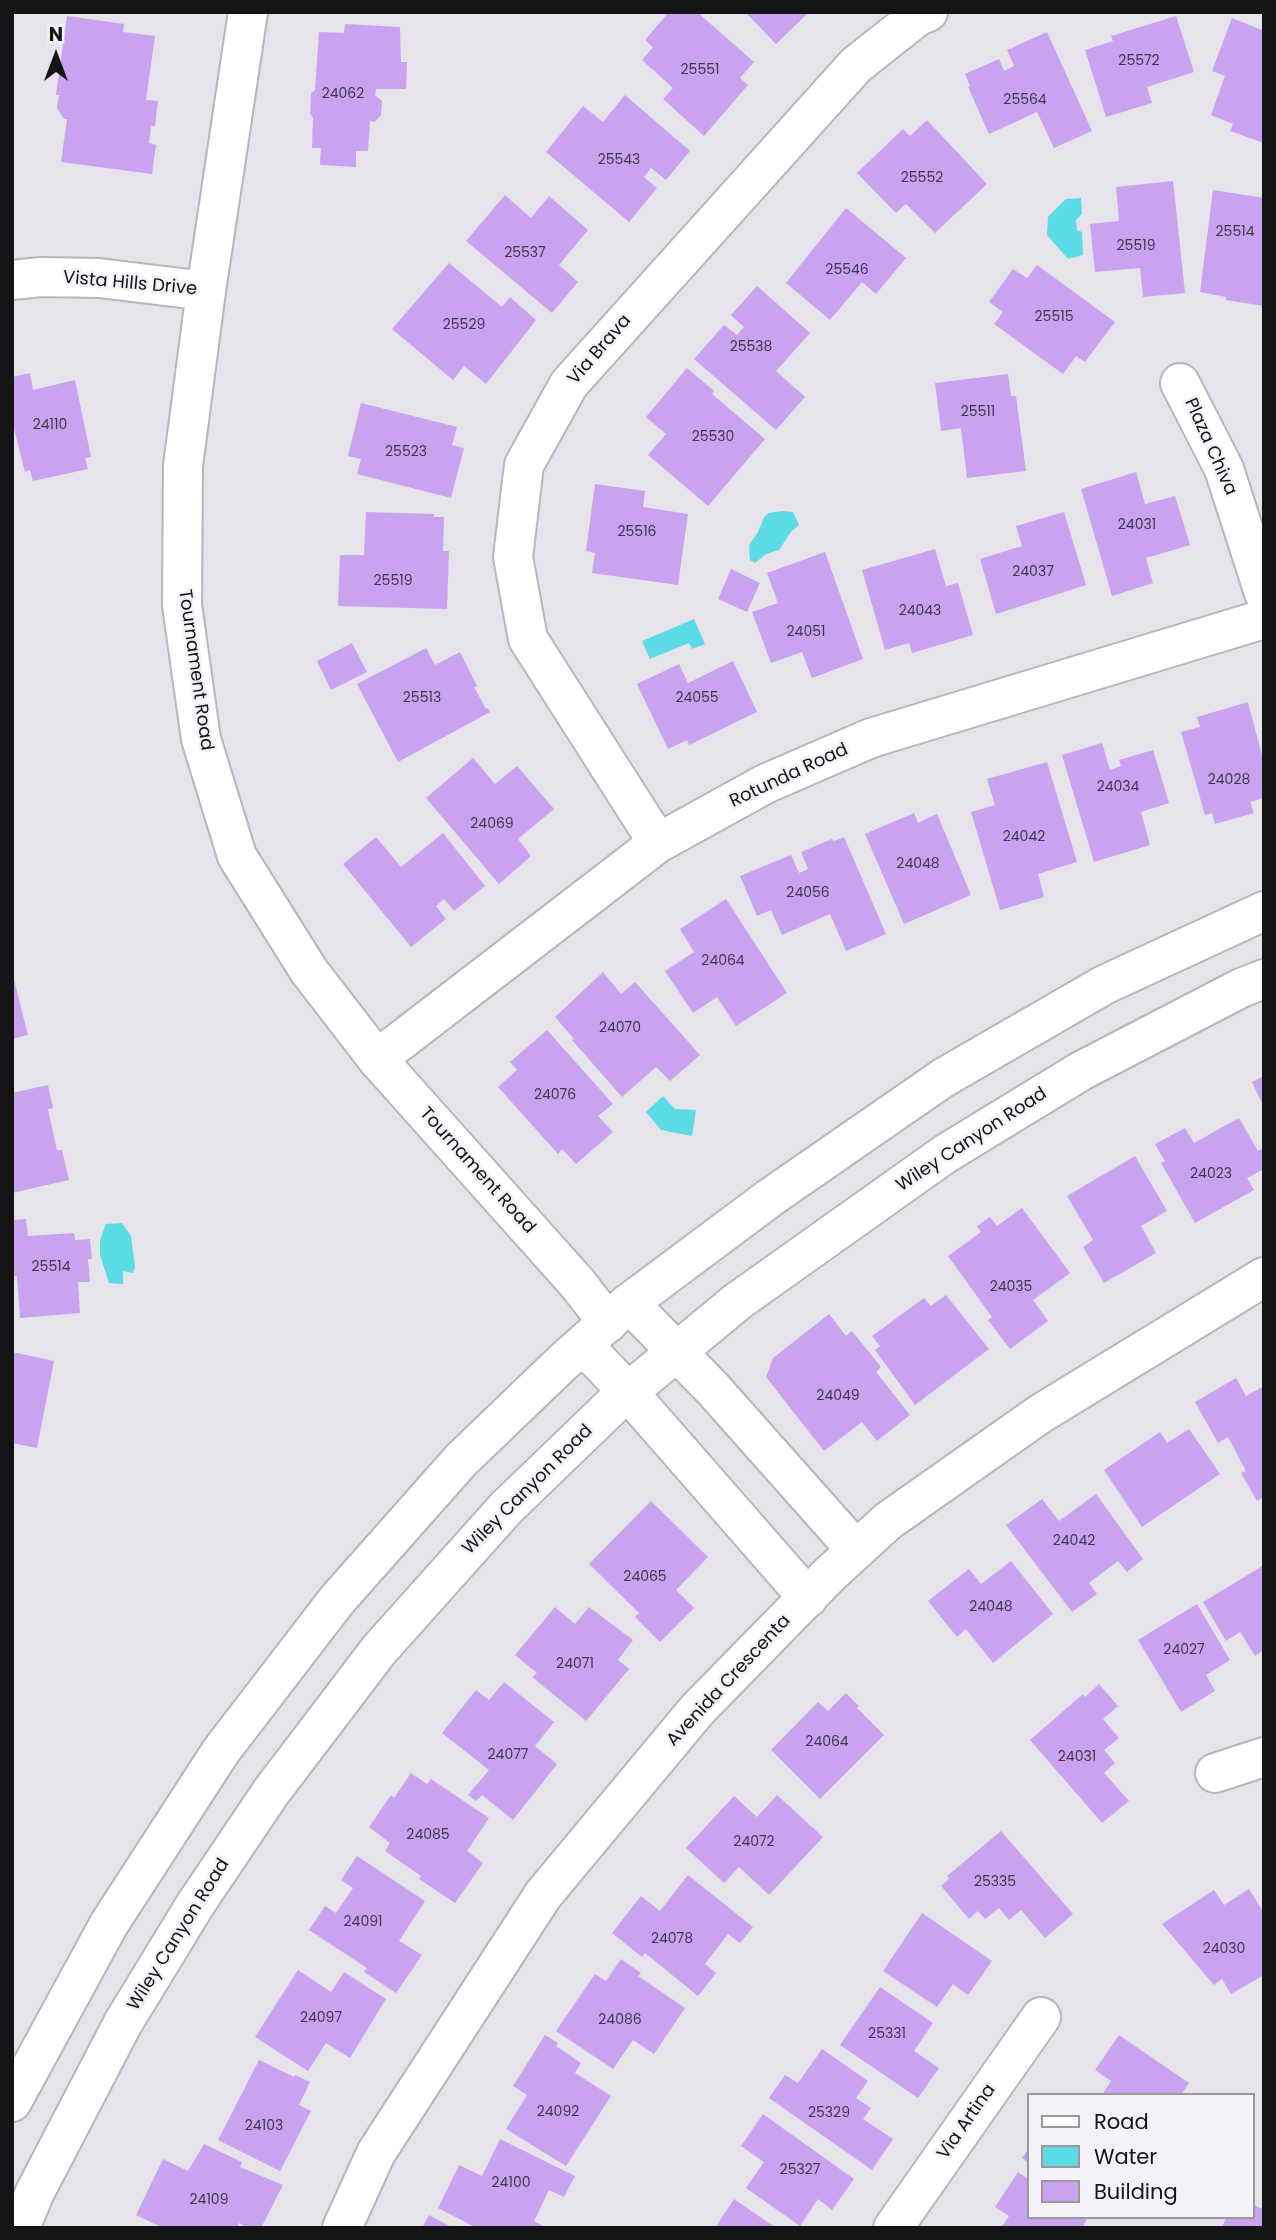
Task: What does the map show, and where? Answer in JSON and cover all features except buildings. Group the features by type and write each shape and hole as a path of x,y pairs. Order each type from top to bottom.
{"street":[{"name":"Tournament Road","path":"248,12 183,466 182,605 201,739 237,856 309,971 377,1059 578,1284 607,1324 628,1392 808,1598"},
{"name":"Via Brava","path":"659,843 528,639 513,557 524,465 569,383 856,65 918,16 928,12"},
{"name":"Vista Hills Drive","path":"12,281 41,276 99,278 206,291"},
{"name":"Plaza Chiva","path":"1180,383 1224,469 1264,593"},
{"name":"Rotunda Road","path":"377,1059 659,843 765,784 871,738 1264,619"},
{"path":"12,2102 109,1924 221,1751 337,1600 452,1470 607,1324 771,1197 943,1078 1104,985 1264,911"},
{"name":"Wiley Canyon Road","path":"20,2228 35,2192 123,2023 195,1905 271,1792 379,1650 506,1508 628,1392 738,1301 945,1154 1081,1072 1241,988 1264,979"},
{"name":"Avenida Crescenta","path":"342,2228 376,2153 542,1895 697,1710 888,1521 1040,1414 1264,1277"},
{"name":"Tournament Road","path":"607,1324 676,1352 713,1389 856,1550"},
{"path":"1215,1773 1264,1757"},
{"name":"Via Artina","path":"893,2228 1041,2017"}],"water":[{"path":"1081,198 1082,214 1076,220 1077,230 1082,232 1083,255 1068,259 1047,235 1048,217 1066,199"},
{"path":"793,512 799,525 779,550 766,554 755,563 750,560 749,545 764,517 769,513"},
{"path":"694,619 705,644 692,649 689,643 650,659 642,641"},
{"path":"663,1096 675,1109 696,1110 692,1136 661,1130 646,1112"},
{"path":"122,1223 131,1236 135,1267 133,1273 123,1271 123,1284 109,1283 100,1255 100,1240 106,1224"}]}
